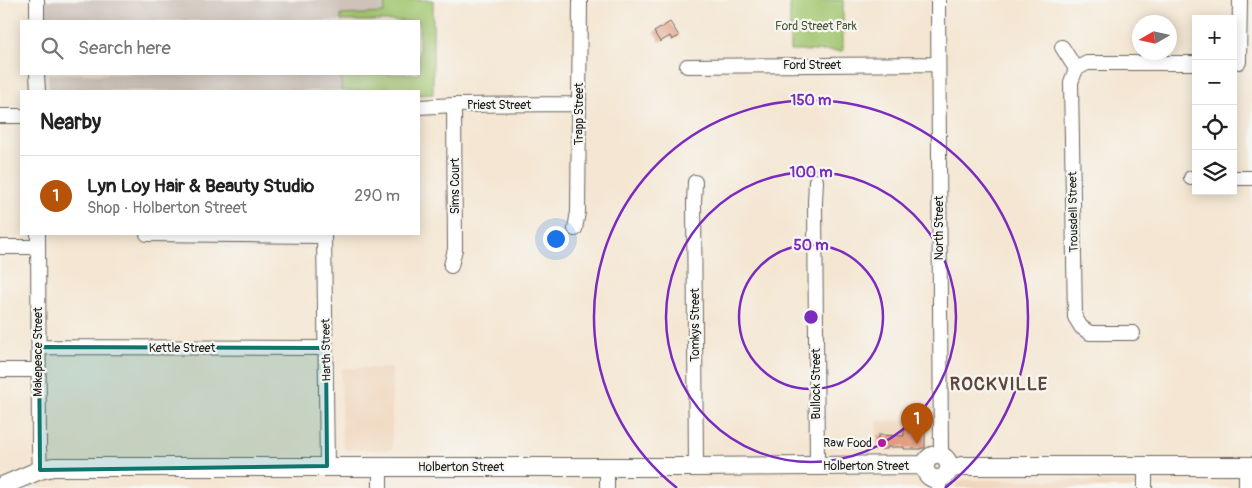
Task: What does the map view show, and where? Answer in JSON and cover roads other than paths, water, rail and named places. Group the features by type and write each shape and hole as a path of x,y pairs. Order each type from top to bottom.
{"main road":[{"name":"Holberton Street","path":"0,487 40,470 54,467 925,465 926,472 934,479 942,473"},
{"path":"942,473 962,466 1249,466"}],"street":[{"path":"37,0 37,20"},
{"name":"Trapp Street","path":"575,228 578,212 580,0"},
{"name":"North Street","path":"938,0 942,473"},
{"path":"1240,0 1241,62"},
{"path":"1062,47 1076,69 1087,64 1192,63"},
{"name":"Ford Street","path":"687,66 938,64"},
{"name":"Trousdell Street","path":"1076,69 1071,82 1075,317 1081,327 1090,333 1133,333"},
{"path":"38,75 38,90"},
{"name":"Priest Street","path":"420,107 579,104"},
{"name":"Sims Court","path":"451,266 455,249 454,105"},
{"path":"0,116 20,116"},
{"path":"1237,178 1252,178"},
{"name":"Bullock Street","path":"816,181 817,466"},
{"name":"Tomkys Street","path":"695,182 696,467"},
{"name":"Harth Street","path":"324,235 327,466"},
{"path":"0,247 38,240"},
{"name":"Makepeace Street","path":"38,240 40,470"},
{"name":"Kettle Street","path":"39,347 326,348"},
{"path":"0,370 38,370"},
{"path":"1145,466 1145,488"},
{"path":"1246,488 1249,466"},
{"path":"380,467 380,488"},
{"path":"607,467 607,488"}],"place":[{"name":"Raw Food","path":"882,443"},
{"name":"Lyn Loy Hair & Beauty Studio","path":"917,444"}],"district":[{"name":"ROCKVILLE","path":"999,384"}],"park label":[{"name":"Ford Street Park","path":"816,26"}]}
